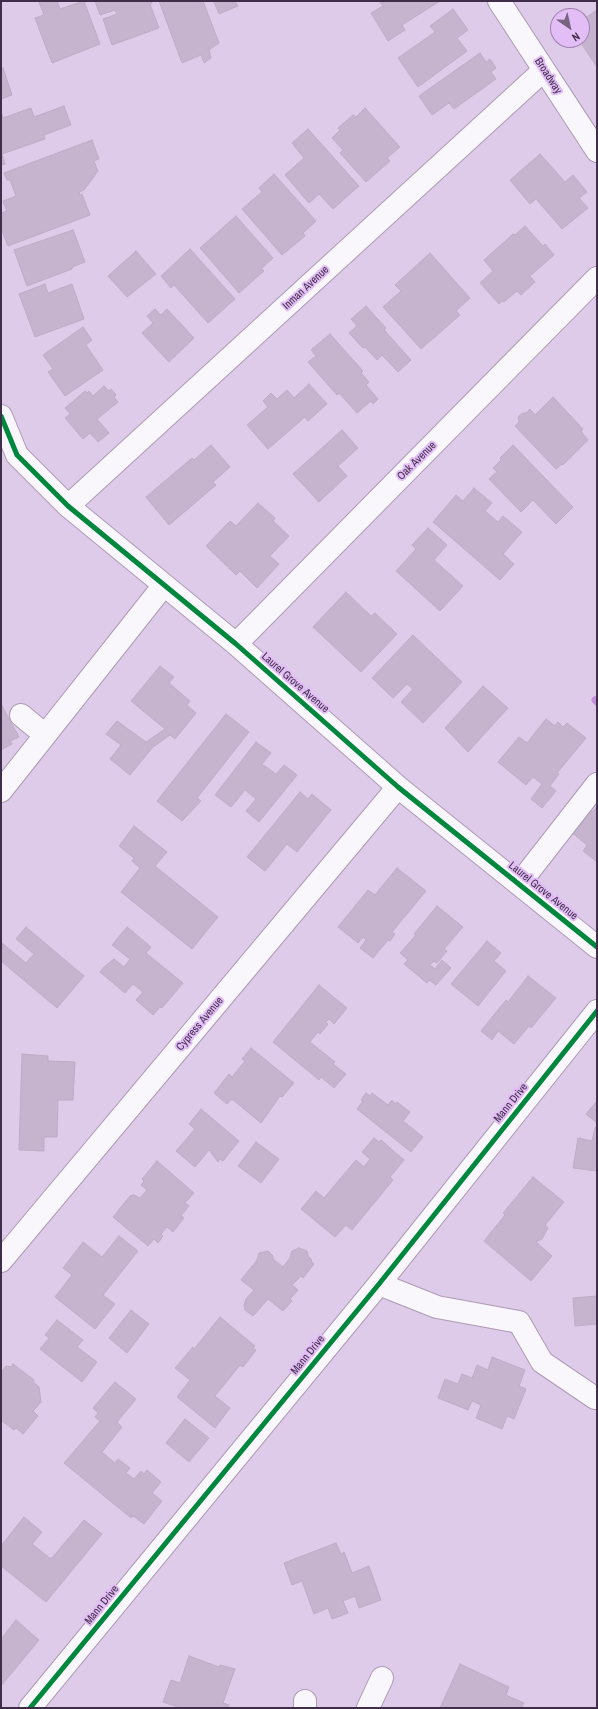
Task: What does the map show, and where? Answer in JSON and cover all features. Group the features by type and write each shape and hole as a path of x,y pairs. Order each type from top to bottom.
{"street":[{"name":"Broadway","path":"499,1 597,151"},
{"name":"Inman Avenue","path":"68,506 544,70"},
{"name":"Oak Avenue","path":"236,644 597,278"},
{"name":"Laurel Grove Avenue","path":"1,416 17,455 68,506 236,644 398,787 597,947"},
{"path":"1,792 164,585"},
{"path":"21,715 45,735"},
{"path":"519,884 597,784"},
{"name":"Cypress Avenue","path":"1,1261 398,787"},
{"name":"Mann Drive","path":"30,1708 379,1284 597,1012"},
{"path":"379,1284 437,1307 519,1322 542,1362 595,1398"},
{"path":"368,1708 382,1678"}],"building":[{"path":"57,1 60,9 84,1 100,44 52,63 35,18 44,15 39,2"},
{"path":"95,1 151,1 152,3 150,4 159,28 112,45 103,19 117,14 115,10 100,15"},
{"path":"159,1 203,1 219,43 209,50 211,58 204,63 201,55 182,63"},
{"path":"235,1 238,6 219,14 214,2"},
{"path":"379,1 440,1 402,25 405,30 388,41 371,13 383,6"},
{"path":"453,9 468,30 457,38 467,51 418,87 398,58 435,32 430,26"},
{"path":"597,10 597,67 584,48 590,48 590,15"},
{"path":"480,53 486,62 490,59 496,68 491,72 496,79 454,109 449,103 432,115 419,96"},
{"path":"3,68 12,95 1,99 1,69"},
{"path":"64,106 71,125 44,135 45,139 2,154 5,164 1,165 1,112 3,118 31,108 34,117"},
{"path":"365,108 400,147 387,158 390,161 366,182 340,153 343,150 332,138 340,130 338,128 353,115 356,117"},
{"path":"308,129 359,186 333,209 319,194 309,203 285,175 304,158 292,143"},
{"path":"92,140 99,159 94,161 98,171 84,190 79,192 80,195 82,194 90,215 8,246 1,228 1,213 7,211 3,201 16,196 10,180 7,180 4,173"},
{"path":"540,154 565,182 573,175 587,192 579,198 588,208 562,229 536,199 530,204 510,180"},
{"path":"274,174 316,221 303,233 305,236 282,255 242,209 262,192 259,188"},
{"path":"236,216 273,258 261,269 264,271 239,293 200,248"},
{"path":"525,226 543,246 545,244 554,255 530,276 535,282 521,295 517,291 504,302 502,301 499,304 480,283 493,271 484,260 513,234 515,235"},
{"path":"73,230 85,262 72,267 72,269 27,286 14,250"},
{"path":"190,249 235,299 208,323 174,285 171,288 161,276"},
{"path":"136,251 156,274 127,297 108,276"},
{"path":"430,253 470,298 456,311 460,315 421,349 383,307 401,291 395,285"},
{"path":"45,284 48,293 72,284 84,319 35,337 19,294"},
{"path":"366,306 386,328 384,330 411,360 398,372 382,355 377,360 349,333 357,326 351,319"},
{"path":"155,309 161,315 167,309 194,338 169,362 142,333 153,323 147,316"},
{"path":"83,327 92,340 86,345 103,370 65,396 48,372 53,369 43,355"},
{"path":"330,334 363,371 361,373 369,382 366,385 378,399 373,404 371,401 357,413 339,393 337,395 308,362 316,356 311,350"},
{"path":"309,384 327,404 308,421 305,417 268,449 247,425 268,407 263,401 271,393 277,399 287,390 294,398"},
{"path":"104,386 109,391 111,389 116,395 114,397 118,402 97,419 109,433 98,442 90,433 83,439 65,418 70,414 65,408 85,391 87,393 89,391 93,396"},
{"path":"553,397 583,429 581,431 588,440 563,465 562,464 556,469 515,426 519,422 518,417 523,413 526,413 530,409 535,415"},
{"path":"342,430 358,448 338,466 347,476 319,502 293,474"},
{"path":"211,445 230,467 213,482 216,485 169,525 146,497 192,458 194,460"},
{"path":"513,445 573,507 556,524 533,500 521,512 489,479 497,472 493,468 501,460 500,458"},
{"path":"474,488 492,503 485,511 498,522 503,516 522,532 503,554 514,564 500,580 433,522 456,495 463,501"},
{"path":"258,503 275,518 273,521 289,536 270,556 279,564 257,588 240,571 236,575 206,546 230,521 236,526"},
{"path":"428,528 447,545 434,560 463,586 440,611 396,571 416,549 412,545"},
{"path":"346,592 371,616 375,613 397,634 361,672 313,627"},
{"path":"413,635 462,682 423,723 401,702 413,689 407,684 393,698 372,678"},
{"path":"160,666 174,677 169,683 190,701 187,705 196,713 175,739 170,735 153,747 130,775 110,759 121,745 106,734 117,721 146,742 165,729 131,701"},
{"path":"483,686 508,708 468,752 445,728"},
{"path":"1,704 19,737 10,741 12,744 1,750"},
{"path":"226,714 249,732 197,798 201,801 182,821 157,801"},
{"path":"546,719 555,726 558,722 563,727 567,723 586,738 557,773 559,774 550,786 556,791 542,808 531,799 542,784 533,777 526,785 498,762 519,737 527,743"},
{"path":"256,742 271,753 262,764 276,774 284,765 297,775 259,822 246,811 256,799 245,790 231,807 215,795"},
{"path":"300,792 308,799 312,794 331,810 297,852 287,844 265,871 247,857"},
{"path":"597,806 597,862 583,851 587,845 571,832 590,809 592,812"},
{"path":"134,826 167,852 155,866 218,917 192,949 121,892 140,868 132,861 134,858 119,846"},
{"path":"397,868 426,891 392,932 395,934 390,941 388,940 373,958 360,948 366,940 363,937 358,943 338,927 368,890 375,895"},
{"path":"437,906 463,927 444,949 447,951 437,963 434,961 430,965 435,969 442,960 451,968 436,985 429,980 427,983 404,964 408,960 400,953 416,935 414,934"},
{"path":"26,927 84,976 57,1008 1,961 2,943 26,963 34,954 16,939"},
{"path":"127,927 151,947 146,953 183,983 162,1008 160,1007 153,1015 136,1000 143,992 133,984 125,993 100,972 114,959 124,967 130,959 112,945"},
{"path":"487,941 501,953 494,961 506,971 478,1006 451,984"},
{"path":"528,976 556,998 531,1028 529,1026 514,1044 498,1031 492,1040 481,1031 506,1000 508,1002"},
{"path":"319,985 347,1008 334,1024 329,1019 326,1022 328,1024 320,1034 318,1032 310,1042 335,1062 333,1064 346,1074 334,1088 321,1077 319,1080 273,1042"},
{"path":"251,1048 294,1083 282,1097 280,1096 261,1123 232,1099 227,1104 214,1093 229,1074 232,1077 245,1061 242,1059"},
{"path":"22,1054 48,1056 48,1061 75,1062 73,1100 58,1100 57,1137 44,1137 44,1151 19,1150"},
{"path":"366,1093 370,1096 372,1093 388,1105 392,1100 395,1104 397,1102 410,1112 403,1121 423,1137 411,1152 357,1109 363,1101 361,1100"},
{"path":"597,1101 597,1123 586,1114"},
{"path":"201,1109 239,1141 223,1161 220,1159 218,1162 209,1150 195,1167 176,1151 195,1129 189,1124"},
{"path":"597,1125 597,1171 573,1168 578,1138 592,1141"},
{"path":"374,1138 379,1142 381,1140 404,1160 390,1177 393,1180 352,1230 346,1225 335,1237 301,1209 316,1191 324,1198 356,1160 364,1167 370,1159 362,1152"},
{"path":"256,1142 279,1159 261,1183 238,1166"},
{"path":"157,1161 194,1193 185,1203 189,1206 181,1216 184,1218 173,1232 167,1227 161,1234 163,1236 158,1243 154,1239 148,1246 113,1217 130,1196 134,1195 140,1198 147,1190 141,1185 144,1181 142,1179"},
{"path":"533,1177 564,1202 545,1225 548,1228 542,1239 536,1242 552,1256 531,1281 484,1241 505,1215 503,1213"},
{"path":"119,1236 138,1251 103,1295 115,1304 95,1329 55,1297 72,1275 63,1268 83,1242 102,1257"},
{"path":"299,1248 307,1251 308,1256 314,1264 303,1278 301,1276 292,1285 298,1290 290,1299 292,1301 283,1311 268,1299 253,1316 245,1310 244,1305 246,1299 254,1290 241,1280 257,1260 259,1253 268,1251 273,1256 273,1259 283,1267 290,1258 292,1251"},
{"path":"597,1296 597,1324 575,1326 573,1298"},
{"path":"131,1310 149,1324 127,1353 109,1338"},
{"path":"220,1317 255,1346 253,1348 256,1350 243,1367 240,1365 215,1396 230,1408 215,1428 177,1397 190,1380 175,1368 193,1347 194,1349"},
{"path":"57,1320 83,1340 77,1347 97,1362 82,1382 40,1349 49,1338 45,1335"},
{"path":"492,1357 525,1370 519,1386 526,1389 514,1419 507,1416 502,1429 476,1418 481,1405 472,1401 468,1410 438,1398 445,1379 458,1384 462,1374 472,1378 477,1365 488,1370"},
{"path":"13,1364 34,1380 33,1382 39,1387 41,1402 33,1411 38,1416 23,1434 16,1428 14,1430 1,1420 1,1372 6,1366 11,1367"},
{"path":"115,1382 136,1399 117,1422 122,1427 102,1452 115,1463 118,1459 130,1468 126,1473 134,1479 141,1471 144,1474 147,1470 161,1482 152,1493 162,1501 144,1524 133,1516 131,1518 64,1463 100,1421 95,1417 98,1413 93,1408"},
{"path":"185,1419 209,1438 189,1462 166,1443"},
{"path":"24,1517 42,1532 32,1544 51,1559 84,1520 102,1534 46,1602 1,1566 1,1546"},
{"path":"336,1543 341,1554 344,1552 352,1573 369,1566 381,1600 359,1608 355,1596 343,1601 348,1613 332,1619 328,1608 314,1614 302,1581 292,1585 284,1563"},
{"path":"16,1620 39,1640 1,1686 1,1639"},
{"path":"189,1656 219,1667 220,1665 235,1669 223,1703 229,1705 228,1708 181,1708 163,1702 171,1680 180,1683"},
{"path":"460,1664 509,1687 506,1695 524,1703 521,1708 440,1708"}],"cycle path":[{"path":"1,416 17,455 68,506 236,644 398,787 597,947"},
{"path":"30,1708 379,1284 597,1011"}]}
